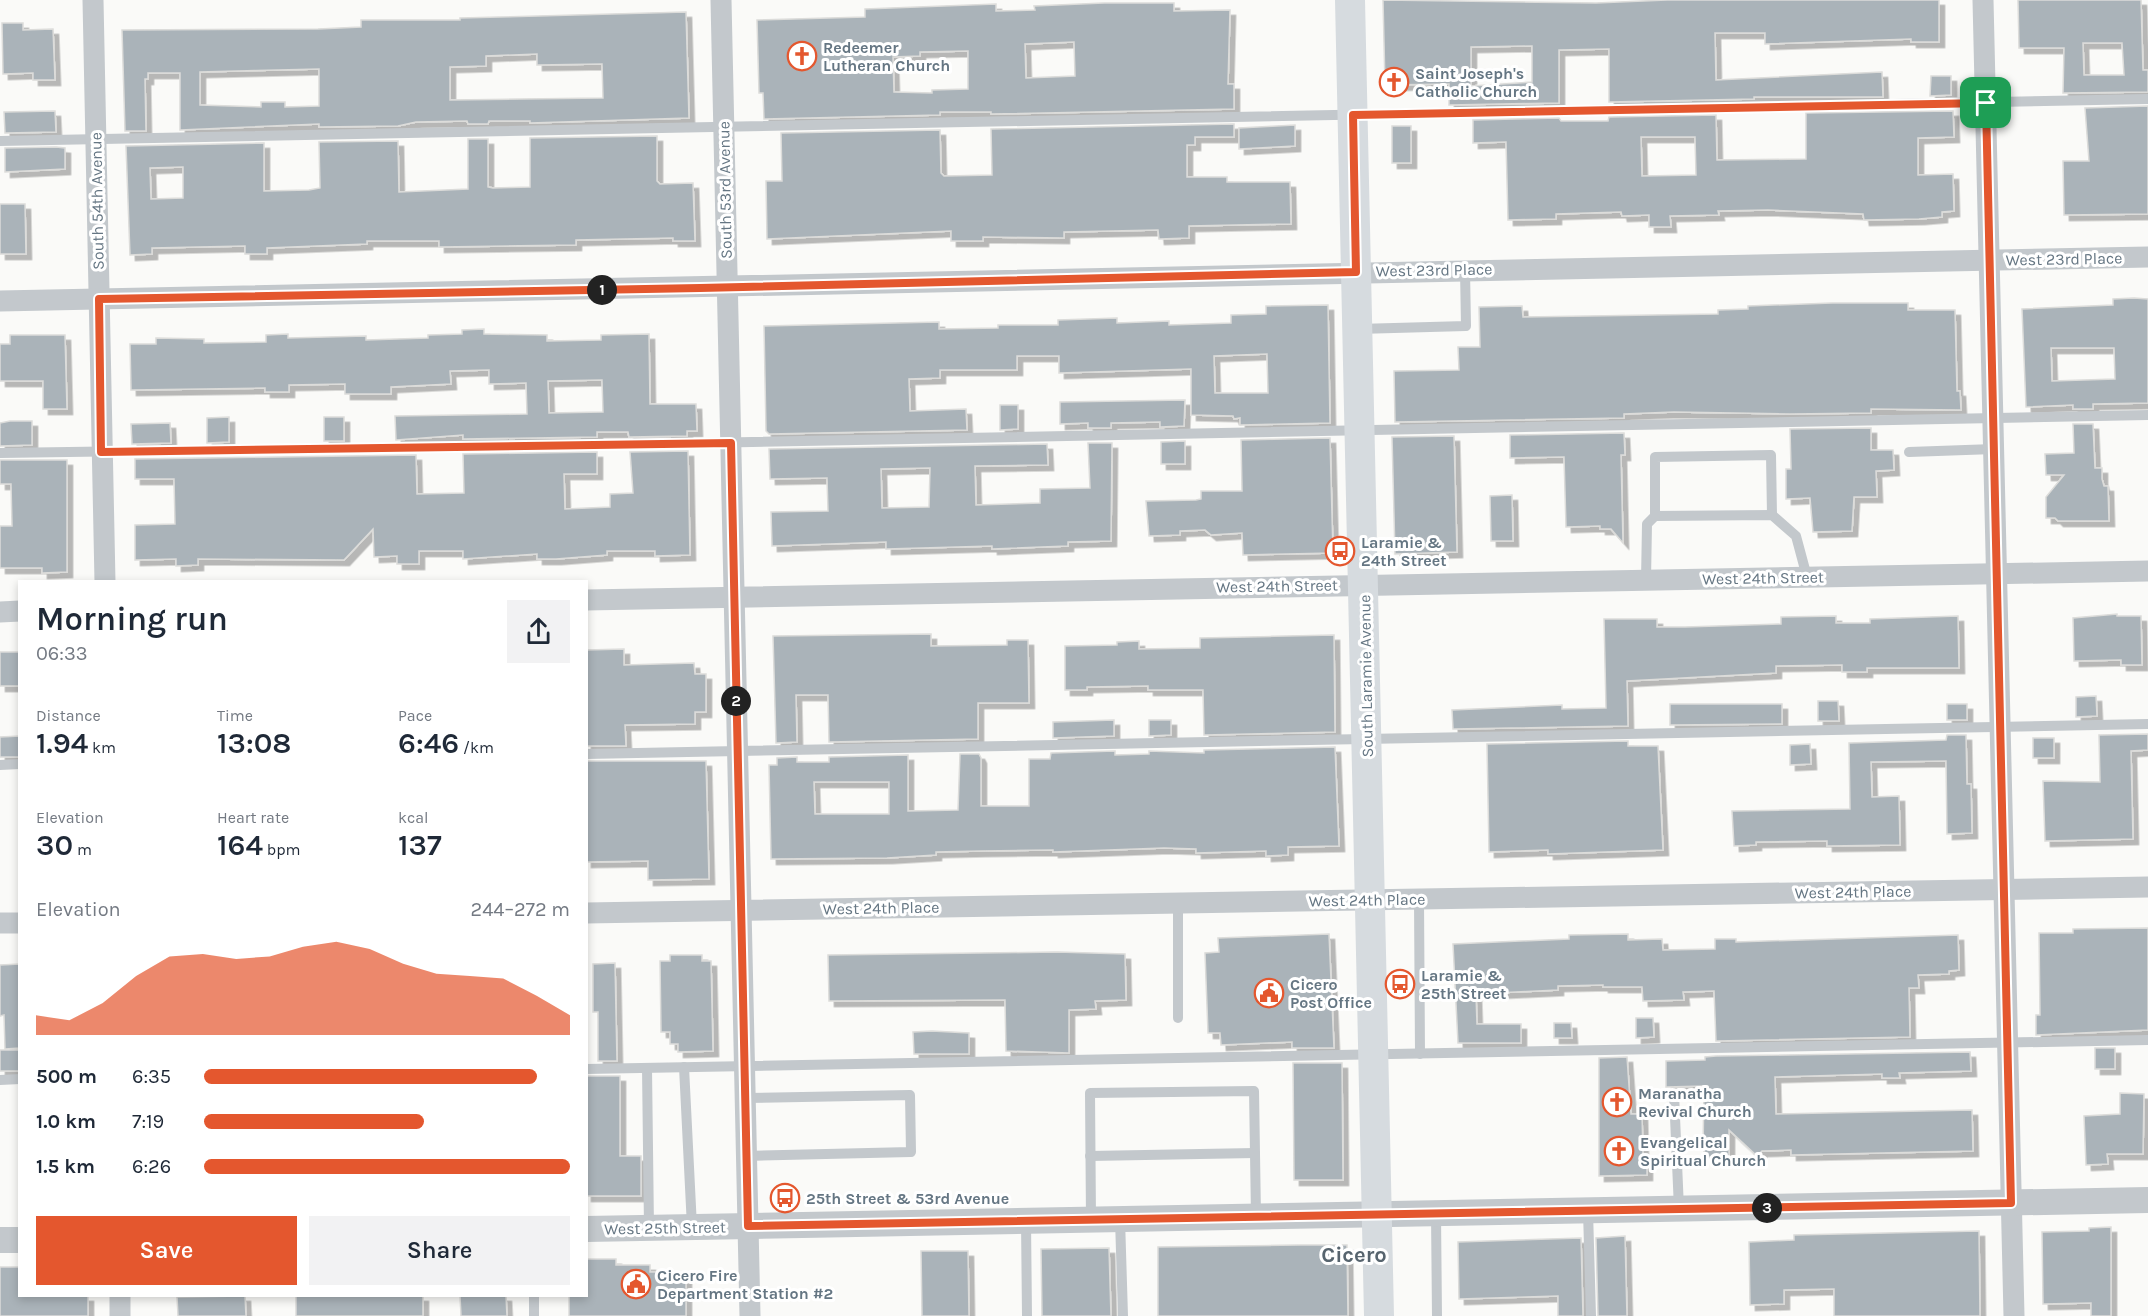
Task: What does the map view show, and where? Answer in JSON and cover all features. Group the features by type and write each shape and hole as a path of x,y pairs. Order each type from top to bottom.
{"main road":[{"name":"South Laramie Avenue","path":"1350,0 1379,1316"}],"street":[{"name":"South 54th Avenue","path":"93,0 105,580"},
{"name":"South 53rd Avenue","path":"721,0 750,1316"},
{"path":"1983,0 2014,1316"},
{"name":"West 23rd Place","path":"0,301 727,288 1356,272 2148,257"},
{"name":"West 24th Street","path":"588,600 2148,571"},
{"path":"0,612 18,611"},
{"name":"West 24th Place","path":"588,913 2148,887"},
{"path":"0,923 18,922"},
{"name":"West 25th Street","path":"588,1229 2148,1200"},
{"path":"0,1240 18,1240"},
{"path":"120,1297 120,1316"}],"lane":[{"path":"0,141 2148,99"},
{"path":"1358,329 1466,326 1465,270"},
{"path":"0,453 731,443 2148,415"},
{"path":"1909,452 1994,449"},
{"path":"1655,516 1655,457 1771,455 1772,515"},
{"path":"1646,580 1647,524 1655,516 1772,515 1796,536 1807,577"},
{"path":"588,754 2148,724"},
{"path":"0,765 18,764"},
{"path":"1419,900 1420,1054"},
{"path":"1178,904 1178,1018"},
{"path":"588,1069 2148,1040"},
{"path":"684,1067 692,1227"},
{"path":"647,1068 649,1228"},
{"path":"0,1080 18,1079"},
{"path":"1091,1220 1090,1093 1254,1091 1256,1216"},
{"path":"1674,1094 1679,1209"},
{"path":"745,1098 910,1095 911,1152 747,1156"},
{"path":"1090,1156 1255,1153"},
{"path":"1588,1211 1592,1316"},
{"path":"1436,1213 1437,1316"},
{"path":"1120,1219 1123,1316"},
{"path":"1026,1221 1027,1316"},
{"path":"534,1297 534,1316"}],"building":[{"path":"1383,0 1596,3 1667,0 1939,0 1939,42 1911,42 1911,39 1765,44 1765,33 1715,33 1716,80 1882,72 1883,97 1754,97 1754,99 1609,102 1609,49 1559,50 1559,103 1449,105 1449,84 1385,85","holes":["1532,46 1532,82 1471,86 1471,47"]},
{"path":"2018,0 2141,0 2143,70 2148,70 2148,92 2063,93 2064,48 2019,48","holes":["2083,43 2122,43 2124,75 2084,75"]},
{"path":"1174,3 1174,11 1230,10 1228,84 1234,84 1234,109 991,114 991,112 940,112 940,115 764,119 763,93 759,93 757,20 865,17 865,9 996,4 996,11 1035,10 1034,6","holes":["1074,42 1075,76 1026,78 1025,44","968,51 968,89 932,90 932,93 894,92 893,57 920,56 920,52"]},
{"path":"686,12 689,118 530,123 530,121 489,121 488,124 468,124 467,121 416,122 398,126 319,127 319,124 180,130 180,73 148,73 148,79 145,79 146,131 125,131 122,30 318,29 361,27 361,20 460,20 460,18","holes":["537,54 537,65 602,64 603,98 450,100 450,67 486,66 486,56","319,69 319,106 285,107 285,102 261,102 261,107 200,105 200,72"]},
{"path":"2,23 23,23 23,30 53,29 55,80 33,80 33,73 3,74"},
{"path":"1931,76 1951,76 1951,95 1930,96"},
{"path":"2148,106 2148,214 2064,215 2063,161 2089,161 2085,108"},
{"path":"55,111 56,132 5,133 4,112"},
{"path":"1953,111 1954,137 1918,138 1918,175 1953,174 1954,211 1942,212 1942,217 1864,220 1863,214 1768,210 1718,211 1719,215 1670,216 1671,227 1649,227 1649,215 1622,216 1621,212 1556,214 1556,219 1508,220 1506,142 1473,143 1473,120 1559,118 1561,121 1608,121 1609,117 1716,115 1717,160 1806,159 1806,113","holes":["1641,137 1695,137 1696,175 1642,176"]},
{"path":"1234,124 1234,137 1195,137 1195,145 1187,145 1187,177 1227,177 1227,182 1290,182 1291,224 1189,226 1189,238 1159,239 1158,230 1064,232 1064,238 983,237 983,241 951,241 951,231 767,239 766,181 782,181 781,133 940,130 941,173 944,176 992,175 991,129"},
{"path":"1295,125 1295,146 1239,149 1239,128"},
{"path":"1392,126 1411,126 1411,163 1392,163"},
{"path":"657,136 657,181 660,184 693,183 695,241 673,241 673,238 576,240 576,245 439,247 439,241 367,241 367,244 267,248 267,254 245,254 245,246 152,248 152,254 130,255 126,146 264,143 264,191 320,188 319,142 398,141 399,192 468,189 468,139 488,139 488,187 530,187 530,138","holes":["183,167 183,198 151,199 150,168"]},
{"path":"5,148 65,148 65,169 5,172"},
{"path":"0,204 25,204 26,254 0,254"},
{"path":"2113,299 2148,299 2148,403 2093,404 2093,409 2073,409 2073,405 2026,407 2022,309 2113,305","holes":["2051,348 2114,348 2115,379 2052,381"]},
{"path":"1908,303 1908,310 1955,310 1957,391 1960,391 1961,410 1871,409 1871,413 1790,414 1674,412 1624,414 1624,418 1395,422 1394,371 1459,370 1458,347 1480,347 1479,307 1522,306 1523,317 1718,314 1718,310 1748,309 1748,306"},
{"path":"1328,305 1330,423 1240,425 1240,418 1234,419 1233,416 1191,415 1191,369 1059,373 1059,356 1017,356 1017,370 940,370 940,378 909,379 910,411 966,409 967,430 769,434 766,431 764,326 939,322 939,329 998,328 998,325 1058,325 1058,320 1117,318 1117,323 1169,321 1169,325 1231,323 1231,315 1266,314 1266,306","holes":["1267,354 1268,393 1215,393 1214,356"]},
{"path":"484,329 484,334 547,335 547,341 601,340 601,335 649,334 650,404 696,404 697,431 687,431 687,436 629,437 628,432 597,432 597,437 463,439 463,435 396,440 395,416 527,414 526,383 489,384 489,370 450,371 451,384 391,387 391,394 345,394 345,384 289,385 289,392 265,392 265,388 131,390 130,344 156,344 156,338 204,339 204,343 266,342 266,335 288,334 288,338 366,336 366,340 428,338 428,335 462,334 462,330","holes":["602,380 603,412 549,413 548,381"]},
{"path":"10,335 65,335 67,409 43,409 43,381 0,381 0,344 10,344"},
{"path":"1185,400 1184,426 1160,427 1160,422 1111,423 1111,428 1088,428 1088,423 1060,424 1060,402"},
{"path":"1000,405 1018,405 1018,429 1000,430"},
{"path":"229,417 229,442 207,443 207,418"},
{"path":"324,417 344,417 344,441 324,441"},
{"path":"32,421 32,445 0,446 0,423"},
{"path":"170,423 171,443 132,444 131,424"},
{"path":"2073,424 2093,424 2095,468 2102,468 2104,486 2108,486 2109,521 2058,521 2055,518 2046,518 2046,497 2064,475 2046,475 2045,454 2074,453"},
{"path":"1871,428 1871,450 1893,450 1894,470 1876,471 1877,497 1854,497 1852,531 1813,532 1810,498 1786,499 1786,469 1791,469 1790,429"},
{"path":"1624,433 1625,455 1621,455 1623,543 1611,529 1600,529 1600,526 1566,527 1564,457 1510,458 1510,435"},
{"path":"1454,436 1457,552 1395,554 1392,437"},
{"path":"1330,438 1333,553 1243,555 1242,533 1211,535 1205,530 1180,531 1180,535 1149,536 1146,501 1196,500 1201,499 1201,491 1242,491 1241,440"},
{"path":"1185,441 1185,464 1161,464 1161,442"},
{"path":"1088,443 1112,443 1111,541 1068,542 1068,546 992,549 992,546 886,549 886,542 772,546 771,512 828,511 827,478 770,479 769,449 1047,444 1048,465 975,466 976,505 1040,503 1040,489 1090,488","holes":["930,468 929,507 882,508 881,469"]},
{"path":"688,451 690,555 655,556 655,551 607,551 607,555 556,559 537,559 537,554 463,559 463,551 419,551 419,564 397,564 397,556 374,557 373,529 344,560 198,559 198,565 176,566 176,559 135,560 135,525 175,524 174,479 135,479 135,459 416,455 417,494 464,493 463,454 597,452 597,474 564,474 565,509 610,507 610,494 633,493 630,452"},
{"path":"0,460 67,460 67,572 42,573 42,568 0,568 0,526 12,526 11,484 0,484"},
{"path":"1512,495 1513,541 1491,541 1490,496"},
{"path":"2117,614 2117,616 2141,616 2142,665 2121,665 2121,660 2074,661 2073,618"},
{"path":"1836,616 1836,623 1870,623 1870,619 1958,616 1959,668 1867,668 1867,672 1842,672 1842,665 1776,666 1776,673 1627,681 1628,726 1453,729 1452,710 1562,705 1562,709 1606,708 1604,619 1657,619 1657,627 1685,627 1781,624 1781,617"},
{"path":"931,634 931,646 1007,645 1007,640 1028,640 1029,703 978,703 978,739 829,742 828,695 796,695 797,742 776,743 773,636"},
{"path":"1334,635 1335,732 1204,735 1203,690 1148,690 1148,686 1087,687 1087,690 1065,690 1065,646 1117,645 1117,642 1139,641 1139,649 1200,648 1200,638"},
{"path":"624,649 624,665 694,663 695,674 706,674 706,712 695,712 695,724 625,725 626,746 588,746 588,650"},
{"path":"0,652 18,652 18,686 0,686"},
{"path":"2096,696 2097,716 2076,717 2076,697"},
{"path":"1818,701 1838,701 1839,721 1818,721"},
{"path":"1670,704 1782,704 1782,724 1670,725"},
{"path":"1947,704 1967,704 1967,720 1947,720"},
{"path":"1114,720 1114,736 1053,738 1053,722"},
{"path":"1149,720 1171,720 1171,735 1149,736"},
{"path":"2148,734 2148,750 2131,751 2133,839 2045,841 2043,781 2100,782 2099,735"},
{"path":"1947,735 1966,735 1967,784 1971,784 1972,833 1947,834 1946,761 1871,762 1872,797 1899,796 1900,845 1827,846 1827,841 1756,842 1756,845 1734,846 1732,811 1850,809 1849,743 1946,740"},
{"path":"18,736 18,757 0,757 0,737"},
{"path":"2033,738 2054,738 2054,758 2033,758"},
{"path":"1628,741 1628,746 1658,746 1663,850 1548,854 1548,850 1489,852 1487,744"},
{"path":"1810,744 1811,764 1790,765 1790,745"},
{"path":"1335,747 1339,846 1288,847 1288,855 1266,856 1266,851 1196,853 1196,849 1164,848 1053,852 1053,850 936,852 936,855 887,858 771,859 769,765 777,765 777,758 797,757 797,762 829,762 829,757 908,755 908,811 958,810 960,754 979,754 981,758 981,806 1029,806 1029,759 1050,759 1051,753 1115,751 1115,755 1149,754 1149,751 1204,753 1204,750","holes":["814,782 889,782 889,814 815,814"]},
{"path":"588,761 706,761 709,879 648,880 648,861 588,862"},
{"path":"2148,928 2148,1030 2036,1035 2036,1015 2040,1015 2039,933 2073,933 2073,929"},
{"name":"Cicero Post Office","path":"1329,934 1334,1048 1292,1048 1292,1042 1221,1045 1220,1033 1208,1033 1205,953 1219,952 1218,938"},
{"path":"1628,934 1628,940 1662,939 1663,950 1715,949 1715,939 1736,939 1736,942 1958,935 1959,970 1949,971 1949,974 1918,975 1919,988 1909,988 1910,1037 1716,1041 1714,991 1683,992 1684,1000 1643,1001 1642,987 1603,987 1603,985 1558,986 1558,990 1476,994 1477,1024 1521,1024 1521,1043 1458,1043 1453,944 1569,939 1569,935"},
{"path":"1057,952 1125,954 1126,1000 1095,1001 1096,1009 1069,1010 1069,1053 1006,1051 1005,1000 829,1001 828,955"},
{"path":"670,955 702,955 702,961 711,961 713,1051 678,1052 678,1044 670,1044 670,1032 661,1032 660,961 670,961"},
{"path":"615,963 617,1061 598,1061 598,1012 593,1012 593,964"},
{"path":"18,964 18,1048 5,1049 4,1015 0,1016 0,965"},
{"path":"1636,1018 1653,1018 1654,1037 1636,1038"},
{"path":"1554,1023 1571,1023 1572,1038 1554,1038"},
{"path":"913,1032 969,1033 969,1054 914,1054"},
{"path":"2095,1048 2115,1048 2115,1069 2095,1069"},
{"path":"0,1050 18,1050 18,1071 0,1071"},
{"path":"1970,1052 1971,1071 1899,1073 1900,1078 1882,1078 1882,1074 1775,1077 1776,1114 1972,1110 1973,1151 1791,1155 1791,1150 1762,1151 1757,1156 1729,1130 1729,1158 1710,1158 1703,1150 1704,1086 1666,1087 1666,1061 1705,1060 1705,1057 1716,1056"},
{"path":"1627,1057 1631,1114 1642,1114 1643,1157 1647,1157 1647,1175 1599,1176 1599,1058"},
{"path":"1293,1063 1342,1063 1343,1180 1294,1180"},
{"path":"588,1076 620,1076 620,1156 641,1156 641,1196 588,1196"},
{"path":"2120,1093 2144,1094 2143,1154 2107,1154 2108,1164 2086,1165 2084,1116 2120,1114"},
{"path":"2111,1227 2111,1316 2091,1316 2091,1303 2043,1304 2042,1232 2089,1231 2089,1228"},
{"path":"1979,1231 1980,1316 1834,1316 1834,1289 1784,1290 1784,1304 1750,1305 1749,1242 1794,1240 1794,1235"},
{"path":"1625,1236 1627,1316 1598,1316 1596,1238"},
{"path":"1581,1238 1583,1316 1558,1316 1558,1296 1459,1299 1458,1242"},
{"path":"1347,1245 1348,1316 1158,1316 1158,1247"},
{"path":"1109,1248 1111,1316 1042,1316 1041,1249"},
{"path":"921,1251 968,1251 969,1316 922,1316"},
{"name":"Cicero Fire Department Station #2","path":"588,1259 616,1259 616,1265 650,1265 650,1272 686,1272 686,1316 569,1316 569,1297 588,1297"},
{"path":"0,1267 18,1267 18,1297 88,1297 88,1316 0,1316"},
{"path":"177,1297 245,1297 246,1316 178,1316"},
{"path":"296,1297 423,1297 423,1316 296,1316"},
{"path":"460,1297 506,1297 507,1316 461,1316"}],"place":[{"name":"Redeemer Lutheran Church","path":"802,56"},
{"name":"Saint Joseph's Catholic Church","path":"1394,82"},
{"name":"Laramie & 24th Street","path":"1340,551"},
{"name":"Laramie & 25th Street","path":"1400,984"},
{"name":"Cicero Post Office","path":"1269,993"},
{"name":"Maranatha Revival Church","path":"1617,1102"},
{"name":"Evangelical Spiritual Church","path":"1619,1151"},
{"name":"25th Street & 53rd Avenue","path":"785,1198"},
{"name":"Cicero Fire Department Station #2","path":"636,1284"}],"district":[{"name":"Cicero","path":"1354,1255"}],"route":[{"path":"1986,103 2011,1203 748,1226 731,443 101,452 99,299 700,288 1356,272 1353,115 1986,103"}]}
